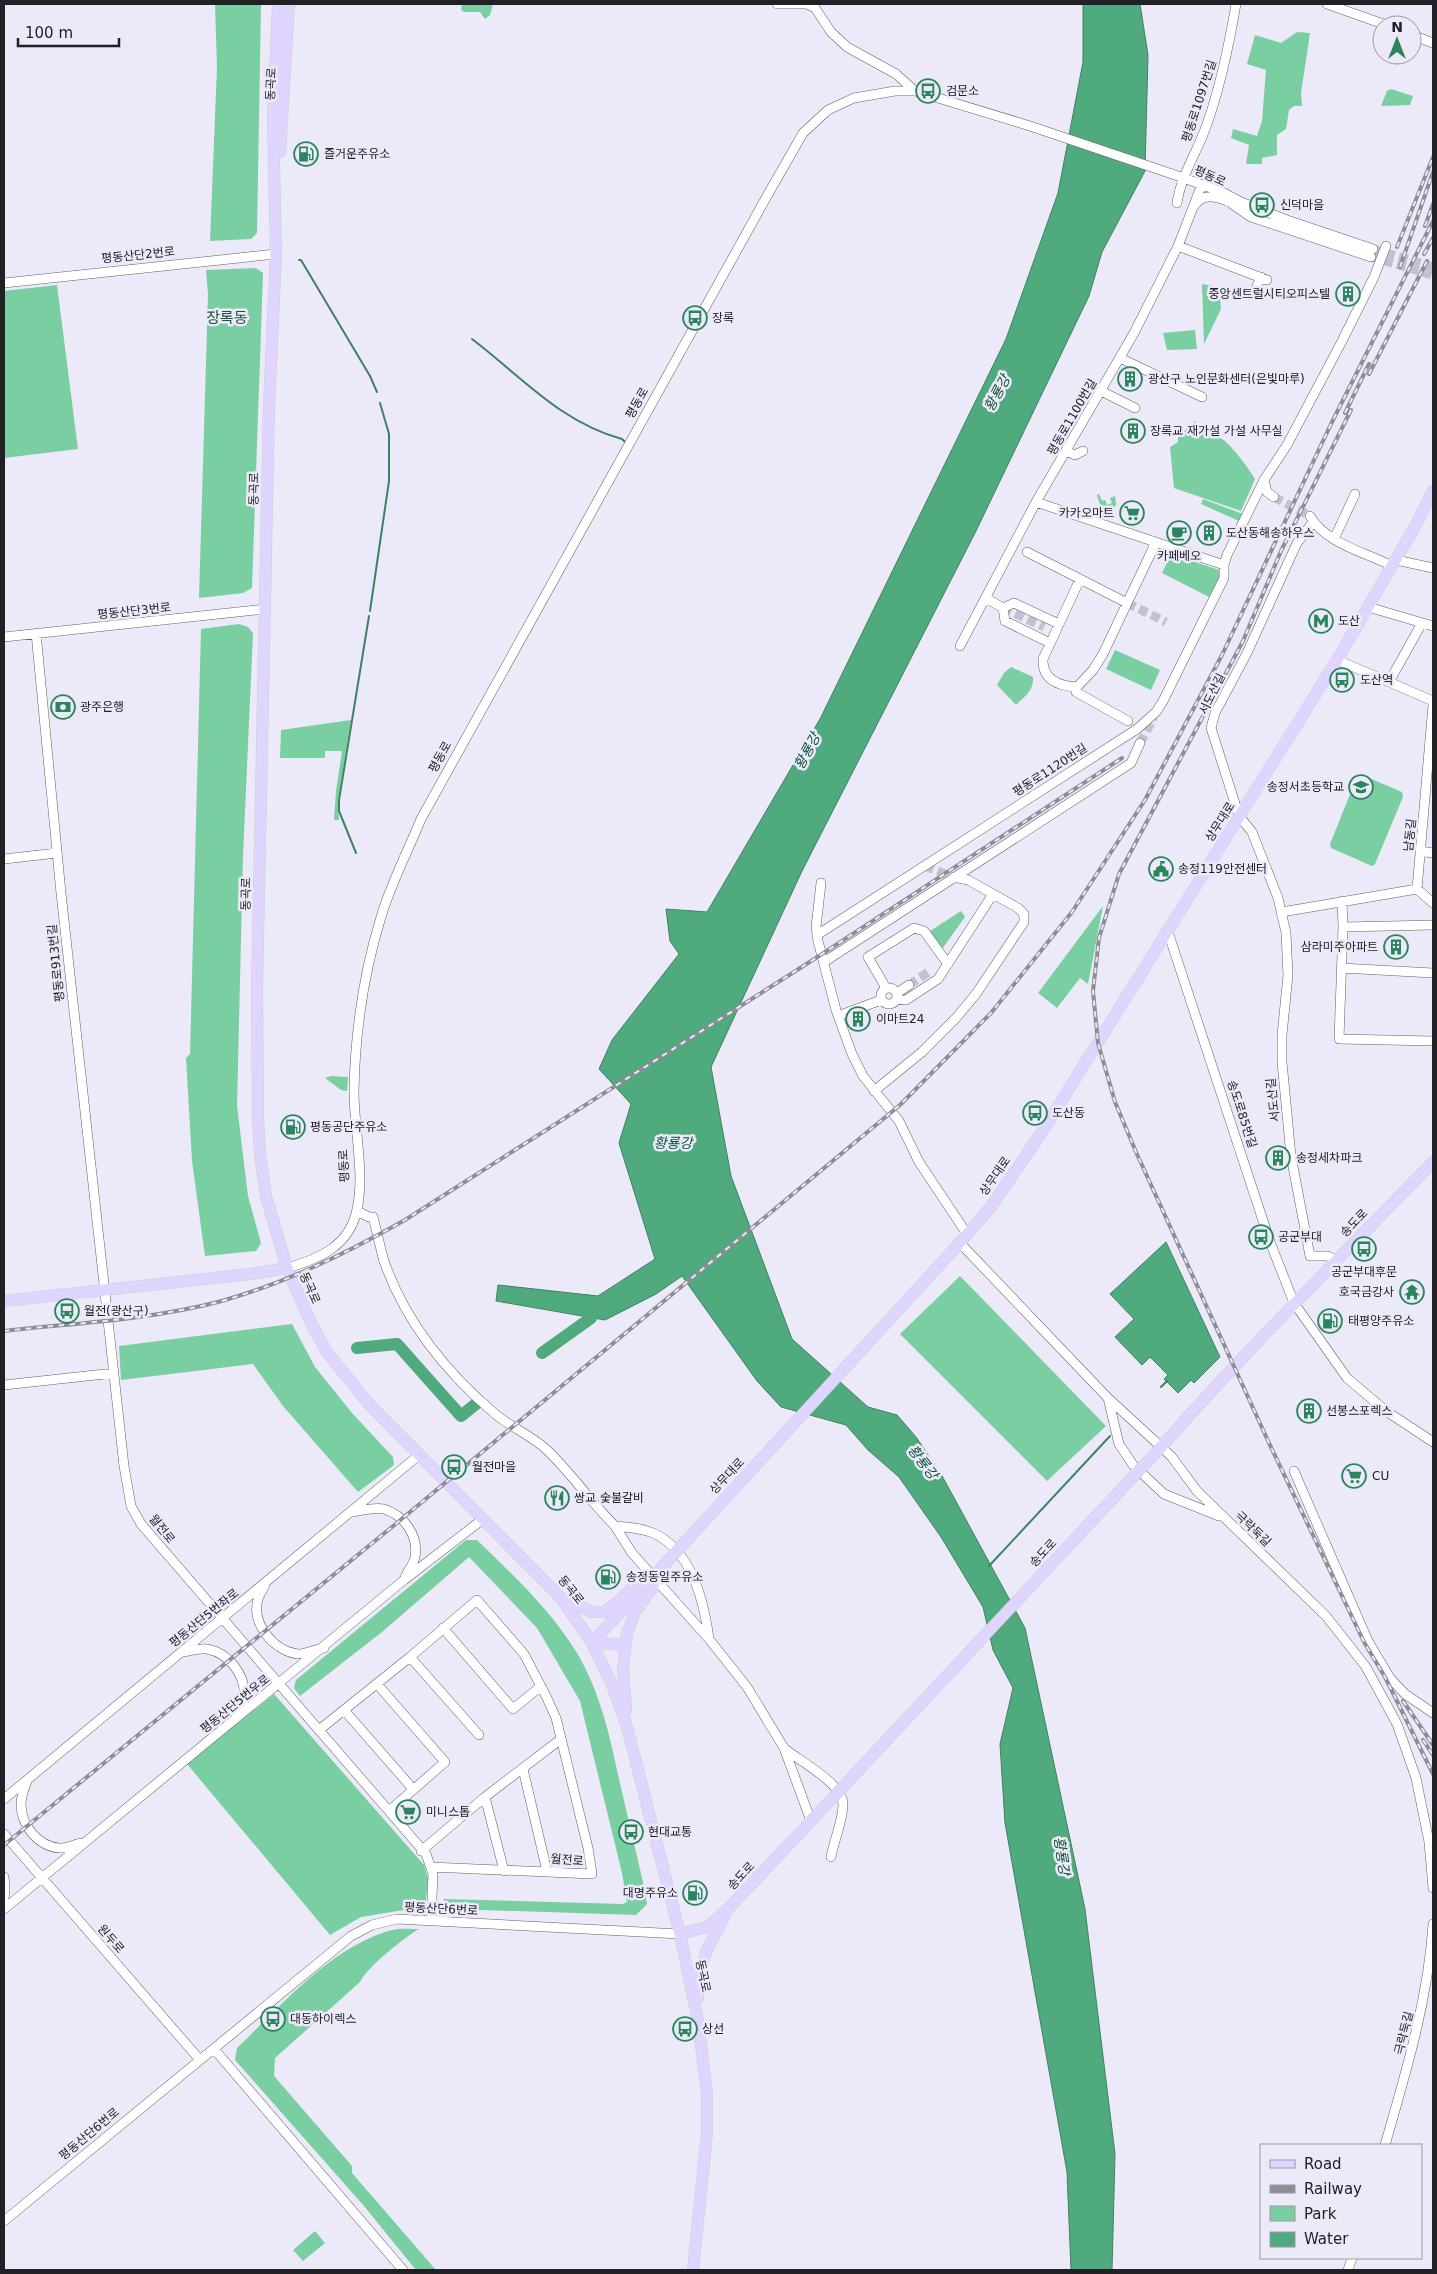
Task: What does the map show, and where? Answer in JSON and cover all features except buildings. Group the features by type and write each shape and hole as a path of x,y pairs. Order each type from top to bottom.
{"main road":[{"name":"동곡로","path":"278,4 273,116 276,254 269,406 258,989 258,1118 260,1154 266,1196 286,1268 312,1325 327,1352 368,1403 561,1598 592,1643 613,1687 627,1727 680,1934 698,2021 706,2086 708,2133 693,2270"},
{"name":"동곡로","path":"276,196 283,123 289,4"},
{"name":"상무대로","path":"592,1643 990,1208 1042,1132 1337,660 1394,563 1433,491"},
{"name":"송도로","path":"680,1934 707,1927 728,1909 1161,1447 1200,1402 1294,1303 1433,1162"},
{"name":"평동로","path":"4,1301 286,1268"},
{"path":"561,1598 592,1612 604,1612 618,1602 642,1578 654,1576 654,1587 635,1612 625,1645 623,1669 627,1727"},
{"path":"592,1643 625,1645"},
{"path":"698,2021 699,1973 707,1950 728,1909"}],"street":[{"name":"평동로","path":"777,4 807,4 815,8 831,32 847,47 879,63 896,74 915,91"},
{"name":"평동로1097번길","path":"1177,203 1179,177 1207,125 1225,67 1236,4"},
{"path":"1327,4 1372,20"},
{"name":"평동로","path":"286,1268 317,1259 332,1250 348,1232 357,1211 359,1185 354,1093 363,995 381,916 421,819 803,133 820,116 854,98 895,91 915,91 1030,126 1179,177 1201,185 1372,253 1251,217 1229,202 1227,198 1201,185"},
{"name":"평동로1100번길","path":"960,646 1036,502 1120,358 1178,246 1201,185"},
{"path":"1192,210 1198,201 1207,196 1229,202"},
{"path":"1178,246 1264,278 1256,288"},
{"name":"평동로1120번길","path":"817,935 1137,729 1155,715 1224,578 1224,565 1264,480 1287,445 1386,246"},
{"name":"평동산단2번로","path":"4,283 276,254"},
{"path":"1120,358 1202,397"},
{"path":"1101,391 1135,408"},
{"path":"1066,451 1074,455 1083,451"},
{"path":"1264,480 1266,492 1274,498"},
{"path":"1355,494 1334,539 1394,563 1433,568"},
{"path":"1036,502 1224,565"},
{"name":"서도산길","path":"1334,539 1323,532 1312,519 1297,543 1247,653 1211,723 1212,736 1239,816 1252,832 1282,912 1286,933 1288,975 1282,1027 1282,1062 1291,1156 1310,1256 1328,1256 1337,1261"},
{"path":"1128,721 1076,692 1077,687 1097,664 1144,571 1156,542"},
{"path":"1027,552 1127,603"},
{"path":"1077,687 1056,684 1048,678 1043,659 1080,579"},
{"path":"986,598 1003,608"},
{"path":"1003,608 1014,603 1059,624"},
{"path":"1368,607 1433,626"},
{"path":"1003,608 1005,621 1050,643"},
{"name":"평동산단3번로","path":"4,637 266,610"},
{"path":"1389,682 1422,623"},
{"name":"평동로913번길","path":"36,633 57,853 106,1290"},
{"path":"1337,660 1433,701"},
{"name":"남동길","path":"1417,888 1420,851 1429,805 1433,705"},
{"path":"824,962 1131,763 1140,743"},
{"path":"1420,851 1433,852"},
{"path":"4,859 57,853"},
{"path":"874,1091 922,1052 956,1018 976,994 1022,927 1025,917 1022,911 968,880 953,877"},
{"name":"극락둑길","path":"821,883 817,935 838,1016 852,1054 863,1076 899,1121 961,1241 1108,1398 1161,1447 1197,1491 1326,1616 1366,1667 1397,1724 1416,1778 1429,1842 1433,1888"},
{"path":"1282,912 1417,888 1433,903"},
{"path":"881,1000 882,992 886,988 892,988 897,996 906,1000 938,979 994,894"},
{"path":"1342,901 1343,927 1339,1039 1433,1041"},
{"path":"1343,927 1433,925"},
{"path":"886,988 868,957 914,928 924,931 948,964"},
{"name":"송도로85번길","path":"1168,932 1270,1242 1294,1303"},
{"path":"1341,968 1433,973"},
{"path":"881,1000 885,1004 891,1004 909,985"},
{"path":"838,1016 881,1000"},
{"path":"357,1211 369,1218 373,1217 384,1261 395,1288 409,1315 431,1348 490,1410 548,1451 615,1526 632,1553 709,1639 747,1687 784,1748 811,1821"},
{"name":"월전로","path":"106,1290 124,1466 131,1506 141,1524 389,1811 421,1851 426,1854 433,1874 431,1920"},
{"path":"1294,1303 1347,1378 1402,1422 1433,1442"},
{"path":"4,1385 114,1373"},
{"path":"1108,1398 1118,1444 1133,1465 1155,1488 1175,1500 1223,1517"},
{"name":"평동산단5번좌로","path":"4,1799 419,1455"},
{"path":"1294,1471 1373,1648 1391,1680 1398,1688 1433,1713"},
{"path":"349,1513 365,1509 383,1509 394,1513 408,1525 414,1540 415,1557 404,1580"},
{"name":"평동산단5번우로","path":"4,1909 324,1648 404,1580 483,1519"},
{"path":"615,1526 639,1529 654,1534 673,1547 686,1564 696,1586 704,1611 709,1639"},
{"path":"266,1583 258,1600 258,1613 260,1625 275,1645 285,1651 300,1654 324,1648"},
{"name":"월전로","path":"319,1730 477,1600 514,1641 542,1686 556,1718 592,1874 431,1867"},
{"path":"443,1628 513,1709 542,1686"},
{"path":"181,1653 206,1649 219,1653 235,1666 242,1682 244,1701 235,1719"},
{"path":"410,1657 479,1735"},
{"path":"377,1684 445,1762 413,1788 389,1811"},
{"path":"344,1710 413,1788"},
{"path":"421,1851 485,1797 561,1739"},
{"path":"784,1748 832,1782 843,1801 842,1814 831,1857"},
{"path":"523,1769 547,1871"},
{"path":"27,1781 21,1805 25,1822 33,1834 40,1841 59,1848 70,1848 78,1843 87,1842"},
{"path":"485,1797 504,1871"},
{"name":"원두로","path":"4,1834 200,2060"},
{"path":"4,1877 4,1899"},
{"name":"평동산단6번로","path":"4,2221 351,1936 372,1925 397,1919 680,1934"},
{"name":"극락둑길","path":"1385,2144 1422,2012 1432,1952 1433,1924"},
{"path":"214,2049 403,2270"}],"green space":[{"path":"215,4 261,4 257,233 251,239 210,241 217,67"},
{"path":"462,4 493,4 490,15 485,19 480,12 464,12 461,10"},
{"path":"1297,32 1310,33 1301,93 1302,106 1294,106 1289,110 1286,129 1277,135 1277,155 1262,158 1262,164 1246,164 1249,145 1231,138 1233,129 1257,136 1262,121 1266,70 1247,64 1255,35 1281,43"},
{"path":"1391,89 1413,96 1410,105 1381,106 1387,91"},
{"path":"256,268 263,273 252,588 243,593 199,598 208,294 206,270"},
{"path":"1202,284 1219,287 1221,309 1204,344"},
{"path":"57,285 78,449 4,458 4,291"},
{"path":"1195,330 1197,349 1167,350 1163,333"},
{"path":"1195,421 1226,442 1240,457 1255,479 1241,511 1174,488 1170,447 1178,442 1178,437"},
{"path":"1099,494 1102,501 1105,500 1107,505 1112,503 1110,498 1115,496 1116,504 1111,517 1103,514 1097,495"},
{"path":"1203,499 1243,514 1239,521 1201,504"},
{"path":"1171,554 1219,570 1221,575 1209,597 1162,573"},
{"path":"239,624 248,627 253,633 243,856 237,1106 248,1196 261,1243 256,1251 205,1256 192,1161 186,1058 190,1054 201,629"},
{"path":"1115,650 1160,670 1151,690 1106,669"},
{"path":"1011,667 1033,677 1030,690 1016,705 997,685 1004,673"},
{"path":"351,720 338,801 339,820 334,820 342,751 325,751 325,758 280,758 281,730"},
{"path":"1362,775 1402,792 1403,797 1375,864 1372,866 1331,848 1330,844 1357,777"},
{"path":"1103,906 1088,984 1080,978 1057,1008 1038,993"},
{"path":"961,911 965,917 942,949 930,931"},
{"path":"331,1076 348,1077 347,1091 341,1090 325,1078"},
{"path":"960,1276 1106,1426 1047,1481 900,1334"},
{"path":"292,1324 315,1367 352,1413 393,1457 394,1465 358,1492 283,1406 253,1364 121,1380 119,1346"},
{"path":"466,1540 477,1540 518,1580 543,1608 567,1637 592,1683 608,1731 643,1882 647,1904 636,1915 451,1909 443,1899 623,1904 627,1902 622,1873 580,1701 537,1628 469,1557 382,1632 300,1696 294,1688 296,1680"},
{"path":"274,1694 424,1865 428,1878 426,1901 416,1908 361,1917 330,1935 187,1764"},
{"path":"419,1929 377,1961 360,1982 275,2058 274,2076 352,2166 352,2173 436,2270 416,2270 364,2206 235,2060 237,2048 289,1996 328,1963 348,1949 370,1938 392,1930"},
{"path":"315,2231 325,2243 303,2261 293,2250"}],"water":[{"name":"황룡강","path":"1083,4 1140,4 1148,55 1145,171 1102,252 1089,296 975,533 802,871 711,1067 731,1176 792,1339 868,1407 897,1415 916,1437 941,1474 1025,1628 1085,1909 1115,2154 1112,2270 1071,2270 1067,2172 1005,1823 1000,1744 1013,1688 993,1650 983,1607 941,1537 899,1477 868,1450 846,1425 781,1407 757,1381 682,1276 656,1294 605,1320 496,1301 498,1285 598,1296 655,1259 619,1143 631,1104 599,1069 612,1040 679,954 670,941 666,909 707,912 820,719 1006,339 1058,193 1083,62"},
{"path":"1166,1242 1220,1357 1194,1383 1191,1380 1178,1393 1164,1379 1168,1375 1150,1357 1142,1365 1115,1337 1134,1319 1110,1294"}],"waterway":[{"path":"299,260 301,260 370,376 377,392"},
{"path":"472,339 560,410 579,422 622,439 626,443"},
{"path":"370,611 389,481 389,434 380,403"},
{"path":"356,853 339,811 339,800 369,616"},
{"path":"542,1353 591,1318"},
{"path":"357,1348 397,1344 461,1416 477,1403"},
{"path":"1161,1387 1167,1381"},
{"path":"989,1566 1110,1436"}],"tunnel":[{"path":"1373,249 1433,267"},
{"path":"1371,257 1433,275"},
{"path":"1274,497 1310,516"},
{"path":"1127,603 1166,622"},
{"path":"1003,608 1044,627"},
{"path":"1140,743 1154,717"},
{"path":"925,866 951,876"},
{"path":"909,985 930,971"}],"railway":[{"path":"1397,247 1433,157"},
{"path":"1400,267 1433,172"},
{"path":"1425,226 1433,204"},
{"path":"4,1845 398,1522 900,1105 991,1013 1072,912 1145,800 1222,655 1331,424 1433,221"},
{"path":"1424,254 1433,238"},
{"path":"1369,374 1427,261"},
{"path":"1345,413 1369,364"},
{"path":"1351,410 1281,551 1243,641 1119,874 1099,938 1093,991 1098,1043 1115,1102 1136,1152 1269,1443 1364,1642 1385,1677 1433,1774"},
{"path":"4,1331 138,1317 218,1302 243,1295 290,1277 360,1245 405,1220 819,956 1122,758"},
{"path":"1403,1701 1433,1745"},
{"path":"1423,1740 1433,1755"}],"place":[{"name":"검문소","path":"928,91"},
{"name":"즐거운주유소","path":"306,154"},
{"name":"신덕마을","path":"1262,205"},
{"name":"중앙센트럴시티오피스텔","path":"1348,294"},
{"name":"장록","path":"695,318"},
{"name":"광산구 노인문화센터(은빛마루)","path":"1130,379"},
{"name":"장록교 재가설 가설 사무실","path":"1133,431"},
{"name":"카카오마트","path":"1132,513"},
{"name":"카페베오","path":"1179,533"},
{"name":"도산동해송하우스","path":"1209,533"},
{"name":"도산","path":"1321,621"},
{"name":"도산역","path":"1342,680"},
{"name":"광주은행","path":"63,707"},
{"name":"송정서초등학교","path":"1361,787"},
{"name":"송정119안전센터","path":"1161,869"},
{"name":"삼라미주아파트","path":"1396,947"},
{"name":"이마트24","path":"858,1019"},
{"name":"도산동","path":"1035,1113"},
{"name":"평동공단주유소","path":"293,1127"},
{"name":"송정세차파크","path":"1278,1158"},
{"name":"공군부대","path":"1261,1237"},
{"name":"공군부대후문","path":"1364,1249"},
{"name":"호국금강사","path":"1412,1292"},
{"name":"월전(광산구)","path":"67,1311"},
{"name":"태평양주유소","path":"1330,1321"},
{"name":"선봉스포렉스","path":"1309,1411"},
{"name":"월전마을","path":"454,1467"},
{"name":"CU","path":"1354,1476"},
{"name":"쌍교 숯불갈비","path":"557,1498"},
{"name":"송정동일주유소","path":"608,1577"},
{"name":"미니스톱","path":"408,1812"},
{"name":"현대교통","path":"631,1832"},
{"name":"대명주유소","path":"695,1893"},
{"name":"대동하이렉스","path":"273,2019"},
{"name":"상선","path":"685,2029"}],"district":[{"name":"장록동","path":"227,318"}]}
